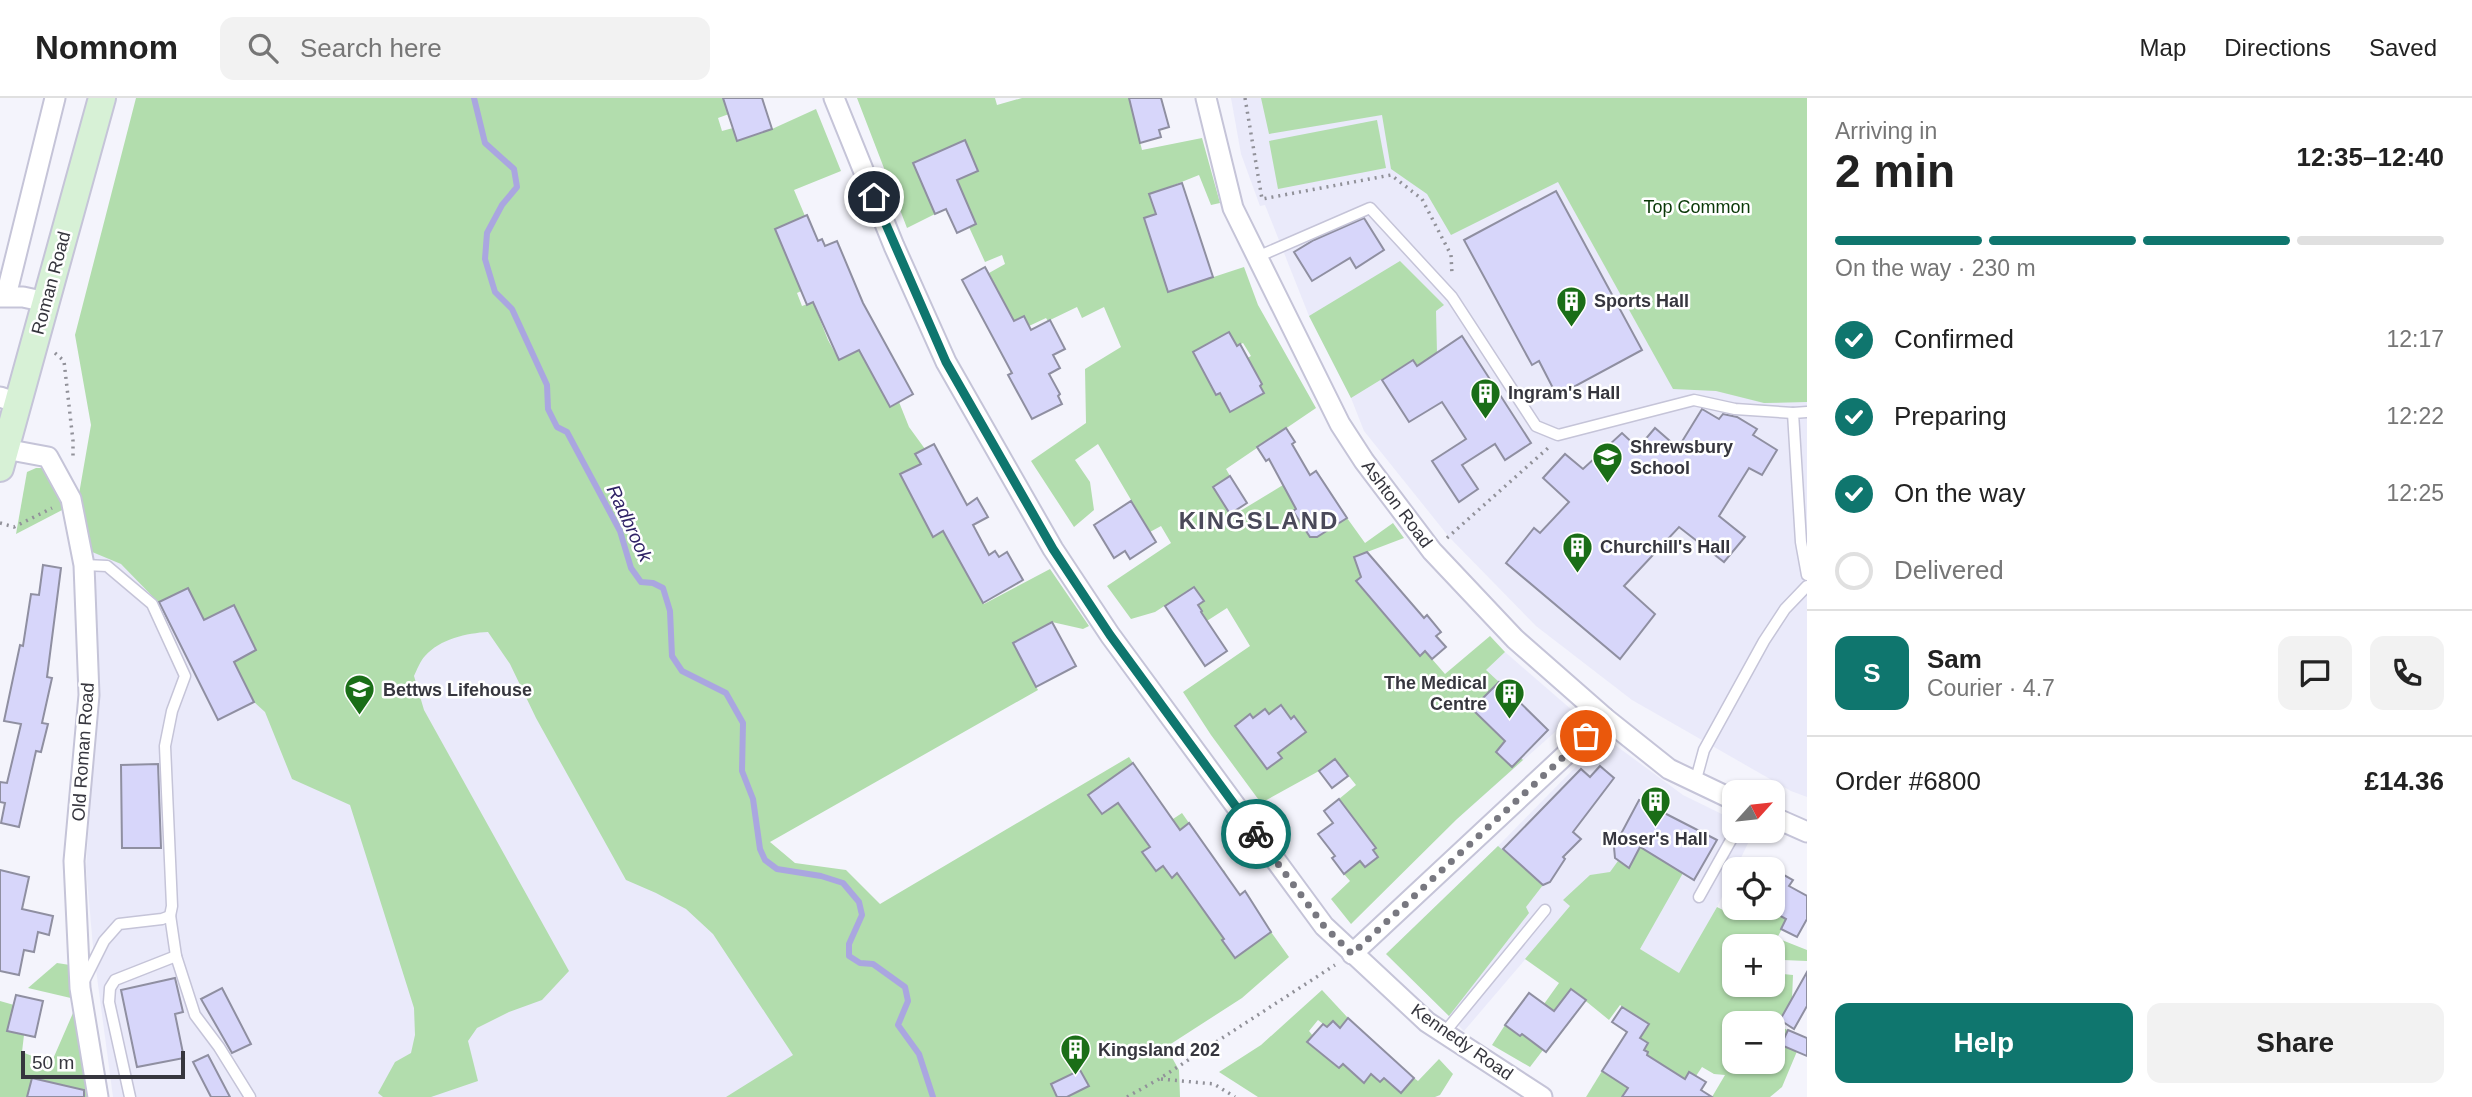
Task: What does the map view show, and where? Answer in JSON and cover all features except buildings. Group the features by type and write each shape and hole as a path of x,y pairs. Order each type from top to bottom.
{"main road":[{"name":"Roman Road","path":"3,459 9,400 46,302 102,98"}],"street":[{"path":"46,302 3,297 55,98"},
{"name":"Kennedy Road","path":"834,98 894,246 946,362 1053,549 1110,635 1324,926 1427,1022 1542,1097"},
{"name":"Ashton Road","path":"1206,98 1233,208 1340,424 1364,461 1432,551 1515,639 1605,718 1669,769 1722,795"},
{"name":"Old Roman Road","path":"3,459 48,457 71,499 84,565 89,695 74,861 80,988 98,1097"},
{"path":"1352,954 1605,718"},
{"path":"1785,822 1807,832"}],"lane":[{"path":"1257,257 1370,208 1452,297 1536,426 1558,435 1694,400 1735,409 1807,412"},
{"path":"1793,412 1801,542 1807,575"},
{"path":"84,565 107,566 152,604 185,676 172,711 165,746 172,906 170,915 176,956 195,1014 219,1047 246,1096"},
{"path":"1695,783 1703,750 1764,640 1785,609 1807,586"},
{"path":"1699,897 1730,844"},
{"path":"1444,1033 1545,910"},
{"path":"80,988 104,941 119,923 162,919 170,915"},
{"path":"130,1097 109,1002 110,988 115,980 176,956"}],"path":[{"path":"1245,98 1262,199 1391,175 1422,199 1451,255 1452,297"},
{"path":"1432,551 1548,449 1558,435"},
{"path":"1127,1097 1352,954"},
{"path":"1159,1079 1214,1084 1235,1097"}],"shaded area":[{"name":"Shrewsbury School","path":"1231,98 1807,98 1807,797 1785,788 1785,780 1772,780 1632,700 1536,626 1449,537 1364,431 1351,398 1309,316 1265,205 1260,206 1241,154"},
{"name":"Bettws Lifehouse","path":"452,361 821,1097 113,1097 93,947 86,867 97,699 89,588 91,425"},
{"path":"1505,652 1572,710 1555,732 1457,819 1399,753"},
{"path":"1611,742 1683,795 1722,814 1722,844 1748,844 1741,857 1722,857 1722,897 1680,974 1571,906 1464,1031 1386,954 1598,744"}],"green space":[{"path":"136,98 733,98 729,114 718,118 722,131 733,128 737,141 816,109 841,171 794,190 805,216 775,229 789,262 825,280 797,293 802,306 813,302 839,360 868,345 890,407 899,402 909,427 925,449 915,454 921,464 901,474 954,512 952,547 984,604 1050,569 1089,626 1083,629 1052,622 1013,643 1038,690 770,842 795,863 846,870 880,904 1129,757 1133,763 1088,795 1102,814 1123,799 1141,834 1169,815 1173,819 1182,813 1189,823 1143,852 1156,871 1163,866 1172,877 1201,856 1215,875 1224,870 1227,876 1195,899 1224,939 1222,941 1234,958 1271,932 1289,957 1242,998 1166,1047 1179,1070 1180,1097 726,1097 793,1055 713,934 686,909 626,880 536,718 510,664 488,632 463,636 438,645 423,658 414,676 424,710 569,971 542,1000 477,1028 468,1041 478,1081 431,1097 383,1097 378,1093 395,1062 411,1053 415,1035 414,1008 350,805 292,779 265,712 254,702 234,662 256,650 234,606 204,620 188,588 159,603 121,564 85,549 79,494 91,425 75,335"},
{"path":"857,98 995,98 997,105 1022,98 1129,98 1142,150 1202,138 1220,203 1211,205 1199,175 1149,195 1156,214 1168,292 1244,267 1258,305 1316,408 1226,469 1230,476 1213,487 1232,516 1283,485 1296,509 1293,511 1311,537 1317,537 1347,518 1365,543 1393,523 1404,538 1354,557 1358,569 1377,563 1356,582 1419,655 1425,651 1445,674 1490,636 1505,652 1486,670 1499,682 1473,709 1523,760 1457,819 1351,924 1331,899 1350,881 1344,874 1360,861 1365,867 1378,856 1373,850 1376,848 1339,799 1356,785 1335,759 1319,771 1261,803 1183,692 1250,646 1227,608 1199,626 1194,617 1202,612 1198,605 1203,601 1194,587 1155,612 1131,619 1107,586 1171,543 1161,526 1150,532 1098,444 1075,460 1090,482 1094,510 1074,527 1031,461 1086,423 1085,369 1121,347 1104,307 1082,318 1077,307 1048,321 1046,318 1029,326 1024,317 1014,321 989,273 1005,264 1002,255 985,262 969,227 976,224 957,180 978,171 965,141 935,214 907,228","holes":["1229,332 1237,346 1243,343 1251,356 1242,361 1262,384 1230,412 1220,393 1216,395 1193,353","1281,705 1291,719 1294,717 1278,753 1267,769 1235,726 1250,714 1253,718 1265,709 1269,714"]},
{"name":"Top Common","path":"1261,98 1807,98 1807,402 1764,403 1716,391 1673,389 1558,182 1451,235 1427,194 1391,169 1382,115 1269,134"},
{"path":"1377,120 1386,168 1278,189 1269,141"},
{"path":"1400,261 1444,305 1436,311 1437,353 1417,366 1413,360 1351,398 1309,316"},
{"path":"36,468 47,468 66,508 16,534 27,472"},
{"path":"1498,846 1543,885 1526,907 1529,913 1449,1016 1386,954"},
{"path":"1640,847 1683,873 1640,949 1679,973 1717,907 1722,910 1722,920 1785,920 1785,914 1790,914 1779,934 1722,934 1722,997 1785,997 1785,974 1793,975 1792,999 1785,1011 1722,1011 1722,1074 1785,1074 1785,1029 1803,1037 1782,1087 1770,1097 1712,1097 1725,1075 1714,1074 1702,1067 1696,1076 1689,1072 1685,1079 1647,1055 1648,1052 1644,1050 1648,1043 1640,1038 1649,1024 1620,1005 1609,1020 1571,989 1554,1011 1544,1004 1559,983 1525,959 1570,906 1563,900 1590,875 1610,872 1618,861 1629,868"},
{"path":"1785,941 1807,950 1807,961 1785,960"},
{"path":"57,963 70,965 75,999 28,988"},
{"path":"1322,990 1348,1018 1340,1028 1333,1021 1327,1027 1318,1020 1309,1031 1313,1036 1307,1042 1321,1054 1343,1064 1364,1083 1371,1074 1380,1082 1384,1078 1401,1093 1414,1078 1418,1081 1439,1059 1453,1074 1440,1095 1258,1097 1219,1072 1261,1045"},
{"path":"0,1001 14,1005 11,1032 24,1035 22,1052 42,1060 53,1059 73,1013 78,1013 91,1097 61,1097 64,1085 32,1078 27,1097 0,1097"},
{"path":"1505,1025 1543,1050 1530,1067 1492,1045"},
{"path":"1602,1071 1628,1088 1622,1097 1586,1097"}],"waterway":[{"name":"Radbrook","path":"474,98 485,143 514,169 517,187 502,205 487,233 485,259 495,292 512,309 547,385 548,409 557,427 567,432 620,531 631,568 641,582 653,583 663,588 670,611 672,656 682,671 726,693 743,723 742,771 753,799 760,849 765,860 777,869 821,876 843,883 859,902 862,915 849,944 849,956 860,963 873,964 905,987 908,1001 898,1025 919,1054 933,1097"}],"way so far":[{"path":"1256,834 1324,926 1352,954 1586,736"}],"place":[{"name":"Sports Hall","path":"1571,328"},
{"name":"Ingram's Hall","path":"1485,420"},
{"name":"Shrewsbury School","path":"1607,484"},
{"name":"Churchill's Hall","path":"1577,574"},
{"name":"Bettws Lifehouse","path":"360,717"},
{"name":"The Medical Centre","path":"1510,720"},
{"name":"Moser's Hall","path":"1655,828"},
{"name":"Kingsland 202","path":"1075,1077"}],"district":[{"name":"KINGSLAND","path":"1259,521"}],"route":[{"path":"874,197 946,362 1053,549 1110,635 1256,834"}]}
